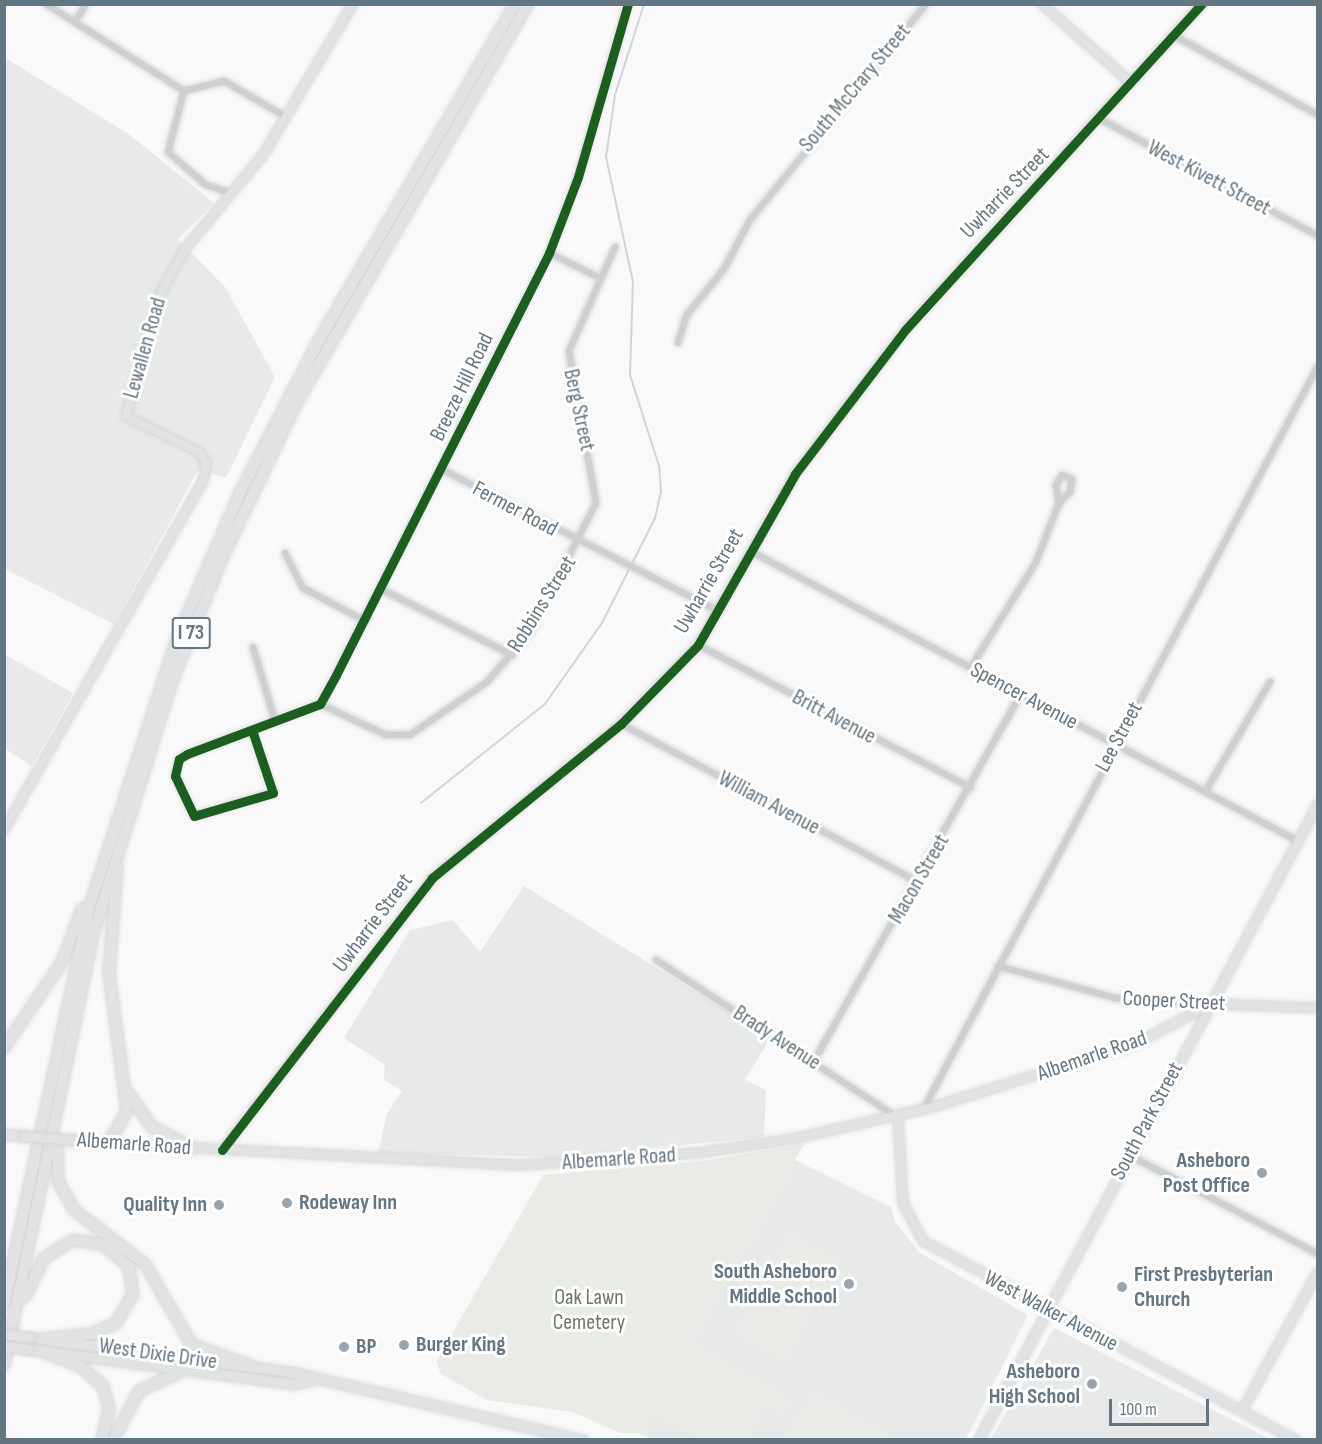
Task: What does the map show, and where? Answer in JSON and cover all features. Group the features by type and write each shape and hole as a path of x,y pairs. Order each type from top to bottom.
{"highway":[{"name":"I 73","path":"4,1304 105,847 177,638 240,491 319,340 515,4"},
{"name":"I 73","path":"4,1365 93,934 123,828 197,619 296,404 528,4"},
{"path":"110,1143 124,1123 124,1087 109,972 123,828"},
{"path":"4,1048 62,962 105,847"},
{"path":"124,1087 152,1127 194,1149"},
{"path":"59,1099 56,1168 67,1202 145,1264 192,1345 254,1367"},
{"path":"13,1324 34,1272 57,1246 90,1240 123,1258 134,1288 121,1319 91,1334 35,1338"},
{"path":"41,1351 80,1366 103,1386 109,1409 102,1440"},
{"path":"113,1440 139,1391 184,1370"}],"main road":[{"name":"Albemarle Road","path":"4,1134 110,1143"},
{"name":"West Dixie Drive","path":"4,1334 254,1367 311,1380 469,1409 583,1440"},
{"name":"West Dixie Drive","path":"4,1346 294,1384 311,1380"}],"street":[{"path":"46,4 184,91 224,81 286,117"},
{"path":"75,22 86,4"},
{"name":"Lewallen Road","path":"4,830 204,480 206,462 199,452 126,416 138,359 169,273 234,195 286,117 353,4"},
{"name":"Breeze Hill Road","path":"320,704 443,470 549,253 578,177 628,4"},
{"name":"South McCrary Street","path":"678,343 687,316 724,269 750,220 784,172 926,4"},
{"path":"1042,4 1130,82"},
{"name":"Uwharrie Street","path":"222,1150 432,878 621,724 698,645 795,474 905,330 1100,119 1130,82 1200,5"},
{"path":"1173,35 1317,115"},
{"path":"184,91 168,153 206,184 234,195"},
{"name":"West Kivett Street","path":"1100,119 1317,236"},
{"name":"Berg Street","path":"579,544 596,493 569,351 615,247"},
{"path":"549,253 600,278"},
{"name":"Lee Street","path":"923,1110 1317,366"},
{"name":"Fermer Road","path":"443,470 579,544 716,610"},
{"path":"971,667 1036,562 1059,503"},
{"name":"Robbins Street","path":"320,704 386,735 411,735 471,696 512,655 579,544"},
{"name":"Spencer Avenue","path":"750,551 1298,841"},
{"path":"285,553 303,588 365,621"},
{"path":"381,589 512,655"},
{"name":"Britt Avenue","path":"698,645 971,788"},
{"path":"253,647 275,721"},
{"path":"1206,792 1270,682"},
{"name":"Macon Street","path":"814,1061 918,882 1021,694"},
{"path":"252,730 273,793 194,816 175,776 179,759 252,730 275,721 320,704"},
{"name":"William Avenue","path":"621,724 918,882"},
{"name":"South Park Street","path":"980,1440 1129,1154 1317,804"},
{"name":"Brady Avenue","path":"656,960 898,1117"},
{"name":"Cooper Street","path":"998,966 1115,998 1317,1008"},
{"name":"Albemarle Road","path":"110,1143 194,1149 554,1164 697,1153 898,1117 923,1110 1135,1044 1210,1004"},
{"name":"West Walker Avenue","path":"898,1117 903,1203 913,1230 938,1252 1296,1440"},
{"path":"1129,1154 1317,1254"},
{"path":"1242,1411 1317,1272"}],"shaded area":[{"path":"4,57 130,135 214,203 178,239 225,287 275,377 226,478 198,470 114,624 5,569"},
{"path":"4,654 73,693 32,766 5,749"},
{"path":"524,886 770,1038 745,1080 766,1090 764,1137 556,1157 378,1153 387,1114 402,1091 384,1080 385,1065 344,1038 410,930 453,920 480,952"},
{"name":"South Asheboro Middle School","path":"795,1160 891,1207 895,1222 920,1253 1028,1315 966,1439 654,1440 638,1433"},
{"name":"Asheboro High School","path":"1054,1328 1270,1439 991,1439"}],"green space":[{"name":"Oak Lawn Cemetery","path":"804,1144 638,1433 620,1433 573,1412 487,1400 441,1374 436,1362 543,1175 702,1161"},
{"path":"790,1235 839,1261 785,1359 737,1333"},
{"path":"692,1345 773,1389 745,1439 705,1439 651,1413"},
{"path":"779,1394 785,1397 788,1403 785,1409 779,1412 773,1409 770,1403 773,1397"},
{"path":"815,1394 888,1435 887,1439 785,1439"}],"waterway":[{"path":"421,803 545,704 602,623 655,518 661,492 659,466 630,375 633,282 606,157 615,95 644,4"}],"cycle path":[{"path":"252,730 273,793 194,816 175,776 179,759 187,754 320,704 336,675 549,253 578,177 628,4"},
{"path":"222,1150 432,878 621,724 698,645 795,474 905,330 1202,4"}],"place":[{"name":"Asheboro Post Office","path":"1262,1173"},
{"name":"Rodeway Inn","path":"287,1203"},
{"name":"Quality Inn","path":"219,1205"},
{"name":"South Asheboro Middle School","path":"849,1284"},
{"name":"First Presbyterian Church","path":"1122,1287"},
{"name":"Burger King","path":"404,1345"},
{"name":"BP","path":"344,1347"},
{"name":"Asheboro High School","path":"1092,1384"}]}
